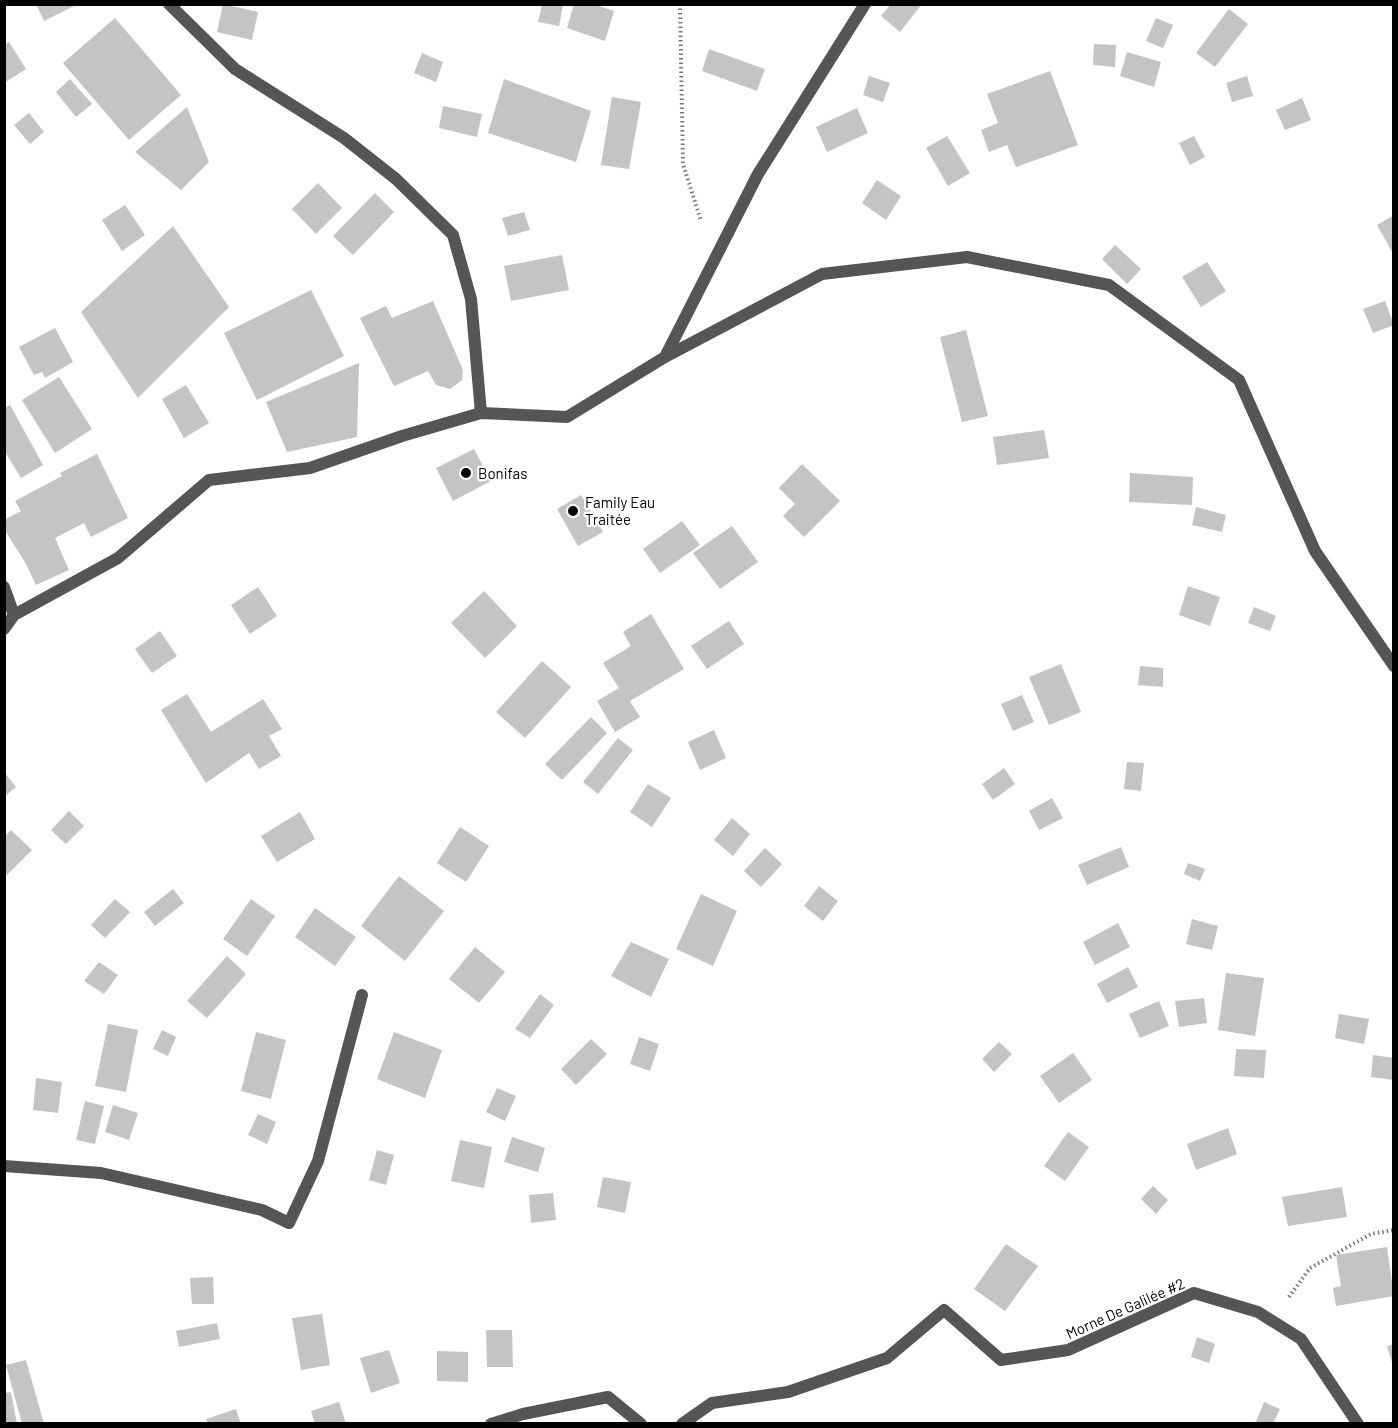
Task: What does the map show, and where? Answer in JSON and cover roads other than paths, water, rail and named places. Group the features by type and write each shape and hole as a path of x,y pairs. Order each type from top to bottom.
{"street":[{"path":"169,4 235,69 344,138 396,180 453,234 471,299 481,413"},
{"path":"665,357 759,174 865,4"},
{"path":"4,629 14,615 118,558 209,480 310,468 402,436 481,413 567,417 665,357 822,274 967,257 1109,285 1239,380 1315,551 1394,666"},
{"path":"4,587 14,615"},
{"path":"4,1166 101,1173 262,1210 289,1223 318,1161 362,995"},
{"name":"Morne De Galilée #2","path":"682,1424 712,1403 788,1392 887,1358 944,1310 1001,1360 1068,1350 1194,1293 1258,1312 1302,1339 1358,1424"},
{"path":"491,1424 523,1414 608,1397 641,1424"}],"place":[{"name":"Bonifas","path":"466,473"},
{"name":"Family Eau Traitée","path":"573,511"}]}
